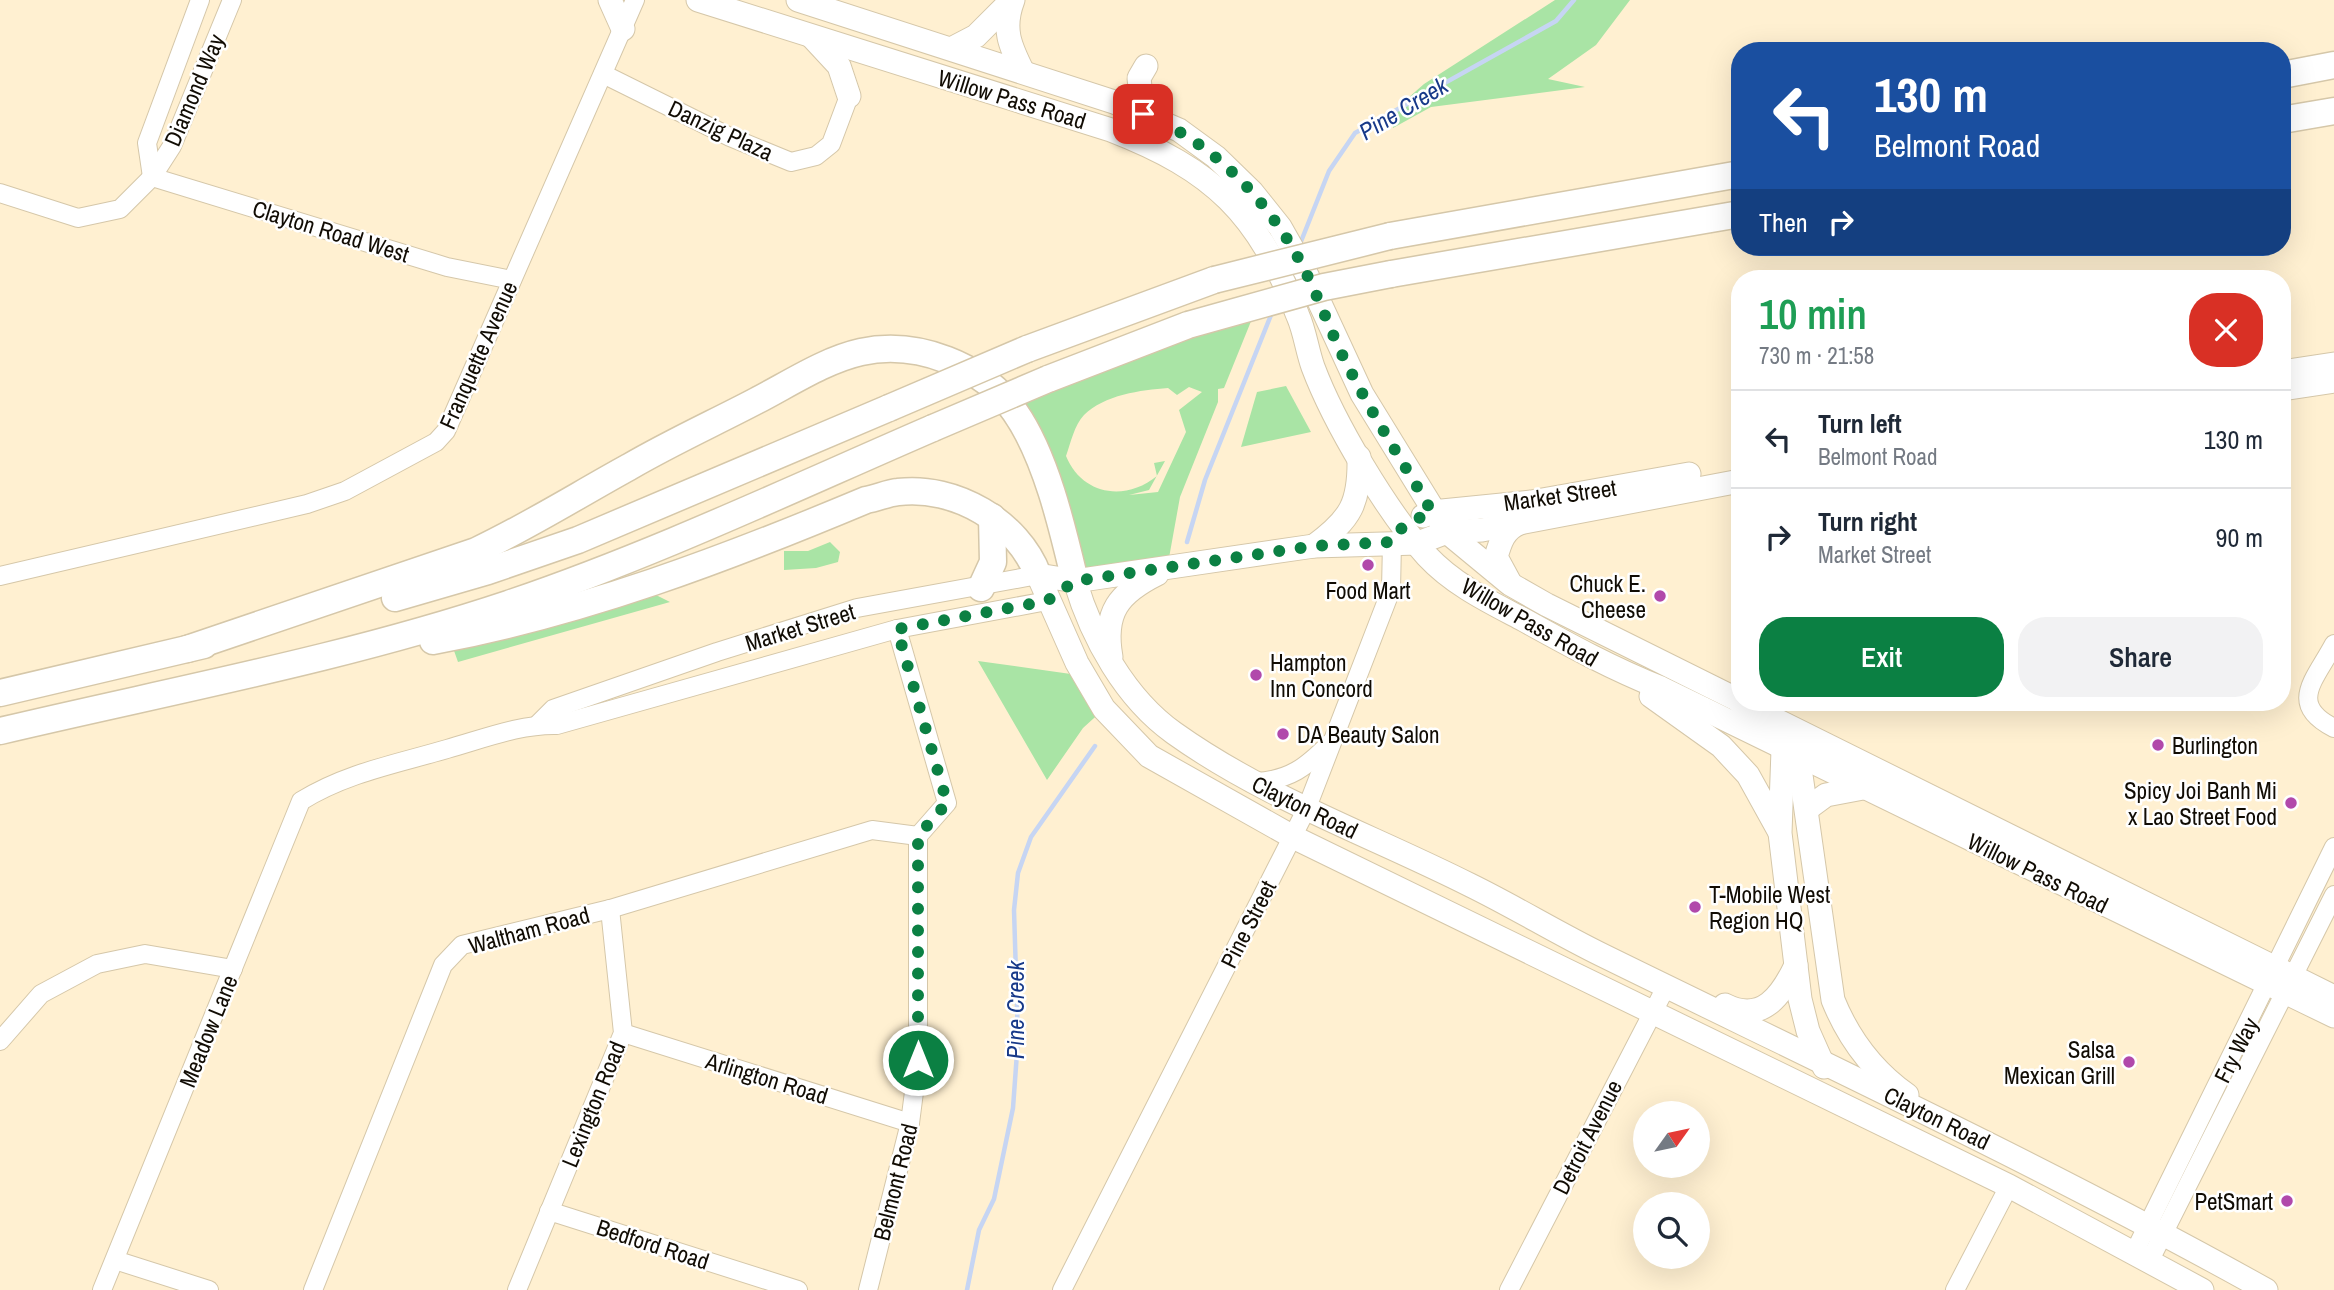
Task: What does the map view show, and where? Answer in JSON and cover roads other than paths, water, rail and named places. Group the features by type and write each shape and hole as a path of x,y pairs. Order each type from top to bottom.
{"highway":[{"path":"2291,73 2334,65"},
{"path":"2291,118 2334,111"},
{"path":"0,693 372,605 488,572 578,540 1027,349 1214,280 1390,236 1731,176"},
{"path":"0,731 389,639 506,604 665,544 1048,379 1188,325 1324,287 1731,216"},
{"path":"187,649 476,551 522,530 631,465 823,367 861,352 897,349 931,354 959,365 989,383 1015,412 1044,477 1075,581"},
{"path":"197,684 487,631 579,607 642,588 866,500 897,492 950,497 992,517 1018,541 1038,575"},
{"path":"981,588 993,562 992,517"}],"main road":[{"path":"610,0 623,29"},
{"name":"Willow Pass Road","path":"698,0 1111,130 1163,150 1205,178 1241,213 1270,250 1325,393 1404,537 1468,590 1614,670 1661,688 1997,853 2280,980 2334,997"},
{"name":"Willow Pass Road","path":"798,0 953,48 1143,114 1179,130 1216,157 1252,192 1296,254 1362,394 1432,512 1447,532 1510,584 1731,697"},
{"path":"953,48 976,36 1012,0"},
{"path":"1012,0 1006,18 1008,42 1023,72"},
{"path":"811,36 839,66 849,96"},
{"path":"1143,114 1139,78 1146,65"},
{"path":"2291,371 2334,364"},
{"path":"2291,388 2334,381"},
{"path":"1314,546 1334,532 1351,513 1359,479 1359,454"},
{"name":"Market Street","path":"1404,537 1432,512 1531,502 1731,468"},
{"path":"1624,502 1643,491 1675,485 1682,476 1696,482 1731,480"},
{"name":"Market Street","path":"1038,575 1075,581 1314,546 1482,530 1731,481"},
{"path":"1510,584 1496,557 1500,542 1511,527 1533,519"},
{"path":"1112,663 1108,640 1115,606 1139,583 1167,569"},
{"name":"Clayton Road","path":"1038,575 1047,601 1104,709 1149,756 1293,837 1543,957 1651,1014 2009,1186 2202,1290"},
{"name":"Market Street","path":"1047,601 1075,581"},
{"name":"Clayton Road","path":"1075,581 1086,616 1112,663 1150,713 1173,733 1255,782 1306,810 1471,885 1604,956 1946,1123 2156,1229 2266,1290"},
{"path":"1614,670 1721,746 1748,775 1780,833"},
{"name":"Willow Pass Road","path":"1758,711 2072,868 2280,980 2334,1016"},
{"path":"1790,727 1792,753 1807,808 1833,1000 1845,1030 1896,1088 1946,1123"},
{"path":"1792,753 1780,833 1800,999 1821,1063 1854,1112"},
{"path":"1807,808 1826,795 1863,788"},
{"path":"1997,853 2005,844 2072,868"},
{"name":"Clayton Road","path":"1543,957 1586,960 1604,956"},
{"path":"1663,983 1691,989 1730,1008 1753,1011 1770,1004 1783,992 1796,965"}],"street":[{"name":"Diamond Way","path":"152,177 147,143 200,0"},
{"name":"Diamond Way","path":"0,193 78,218 120,209 152,177 172,146 232,0"},
{"name":"Franquette Avenue","path":"0,576 307,504 345,491 436,442 446,431 635,0"},
{"name":"Danzig Plaza","path":"603,75 730,137 792,162 816,156 831,144 849,96"},
{"name":"Clayton Road West","path":"152,177 447,267 512,280"},
{"name":"Pine Street","path":"1062,1290 1306,810 1391,590 1404,537"},
{"name":"Market Street","path":"538,724 553,709 717,652 856,608 981,588 1038,575"},
{"name":"Market Street","path":"328,784 538,724 557,724 897,629 1047,601"},
{"path":"897,629 947,803 918,836"},
{"path":"2334,644 2307,698 2308,709 2315,719 2334,729"},
{"path":"1255,782 1277,781 1299,773 1335,738"},
{"name":"Meadow Lane","path":"102,1290 301,802 328,784"},
{"name":"Waltham Road","path":"313,1290 443,965 462,945 610,909 872,830 918,836"},
{"name":"Belmont Road","path":"868,1290 911,1123 918,1060 918,836"},
{"name":"Fry Way","path":"2143,1256 2280,980 2334,847"},
{"name":"Fry Way","path":"2280,980 2334,895"},
{"name":"Lexington Road","path":"517,1290 623,1033 610,909"},
{"path":"0,1041 41,994 96,964 145,954 233,969"},
{"name":"Detroit Avenue","path":"1509,1290 1651,1014 1663,983"},
{"name":"Arlington Road","path":"623,1033 911,1123"},
{"path":"1955,1290 2009,1186"},
{"name":"Bedford Road","path":"549,1211 798,1290"},
{"path":"115,1260 209,1290"}],"waterway":[{"name":"Pine Creek","path":"1300,244 1329,171 1355,133 1556,21 1574,0"},
{"name":"Pine Creek","path":"1187,542 1205,480 1273,310"},
{"name":"Pine Creek","path":"967,1290 979,1230 994,1199 1013,1108 1018,1039 1014,910 1018,873 1031,837 1095,746"}],"place":[{"name":"Food Mart","path":"1368,565"},
{"name":"Chuck E. Cheese","path":"1660,596"},
{"name":"Hampton Inn Concord","path":"1256,675"},
{"name":"DA Beauty Salon","path":"1283,734"},
{"name":"Burlington","path":"2158,745"},
{"name":"Spicy Joi Banh Mi x Lao Street Food","path":"2291,803"},
{"name":"T-Mobile West Region HQ","path":"1695,907"},
{"name":"Salsa Mexican Grill","path":"2129,1062"},
{"name":"PetSmart","path":"2287,1201"}]}
